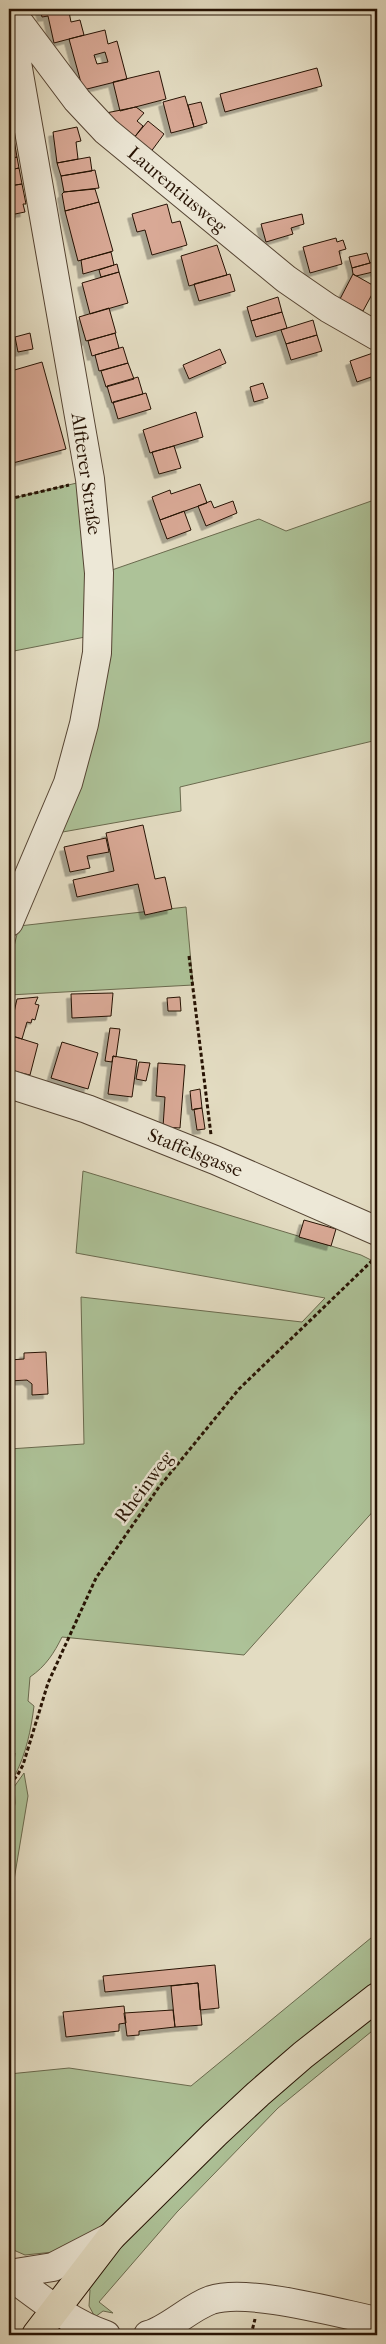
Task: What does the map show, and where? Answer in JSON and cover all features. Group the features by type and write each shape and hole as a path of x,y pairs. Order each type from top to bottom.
{"main road":[{"path":"36,2335 110,2237 258,2094 303,2055 377,1997"}],"street":[{"name":"Laurentiusweg","path":"9,9 77,100 106,131 286,279 328,308 377,336"},
{"name":"Alfterer Straße","path":"9,17 90,479 99,576 97,652 84,724 68,783 9,922"},
{"name":"Staffelsgasse","path":"9,1084 87,1109 215,1160 377,1231"},
{"path":"9,2274 53,2267 110,2237"},
{"path":"9,2274 56,2308 90,2329 106,2335"},
{"path":"148,2335 212,2300 234,2296 259,2298 377,2322"}],"path":[{"path":"9,499 90,479"},
{"path":"189,956 215,1160"},
{"name":"Rheinweg","path":"9,1784 23,1765 48,1683 96,1578 159,1487 240,1389 377,1256"},
{"path":"9,1784 11,1801 9,1821"}],"green space":[{"path":"81,482 86,537 85,637 9,652 9,499"},
{"path":"377,499 377,740 180,787 181,811 57,833 109,571 259,519 286,531"},
{"path":"186,907 193,985 9,995 9,967 19,926"},
{"path":"83,1171 361,1255 377,1263 377,1507 244,1655 62,1637 49,1659 30,1677 28,1701 34,1706 30,1733 19,1767 15,1775 10,1776 9,1765 14,1762 15,1753 9,1749 9,1449 84,1444 81,1297 302,1322 325,1298 76,1253"},
{"path":"24,1773 28,1796 14,1880 9,1879 9,1839 15,1803 14,1787"},
{"path":"377,1933 377,2027 278,2108 177,2212 99,2302 113,2313 103,2311 95,2317 89,2306 90,2290 63,2251 25,2255 9,2248 9,2074 69,2068 191,2086"}],"building":[{"path":"40,9 79,9 69,12 71,22 80,20 84,35 54,43 48,16 42,17"},
{"path":"105,30 108,44 117,41 127,79 83,90 69,39","holes":["105,52 108,62 97,64 94,55"]},
{"path":"317,68 322,86 225,112 220,94"},
{"path":"159,71 166,99 120,111 113,82"},
{"path":"185,96 194,127 171,133 163,102"},
{"path":"201,102 207,123 194,127 188,105"},
{"path":"136,107 144,113 137,121 143,126 133,139 106,113"},
{"path":"148,121 164,134 150,153 133,139"},
{"path":"77,127 81,141 76,142 78,159 57,163 53,132"},
{"path":"13,134 17,157 9,159 9,135"},
{"path":"17,157 19,168 9,170 9,159"},
{"path":"90,157 92,171 61,176 57,163"},
{"path":"19,168 22,184 9,186 9,170"},
{"path":"95,170 99,188 64,192 61,176"},
{"path":"22,184 26,204 23,204 25,212 10,215 9,186"},
{"path":"95,189 99,202 65,211 62,194 64,192"},
{"path":"99,202 113,251 78,261 65,211"},
{"path":"167,204 172,223 180,221 187,245 152,255 145,230 137,232 132,214"},
{"path":"302,214 304,224 291,228 293,234 266,242 261,224"},
{"path":"336,238 337,242 343,240 346,249 339,251 342,264 310,273 303,247"},
{"path":"217,245 227,275 189,286 181,256"},
{"path":"111,252 114,265 83,274 81,260"},
{"path":"367,253 370,263 352,268 349,257"},
{"path":"377,261 377,271 356,276 353,274 352,268"},
{"path":"117,264 119,272 101,277 99,270"},
{"path":"119,272 128,303 90,314 82,283"},
{"path":"230,274 235,291 199,301 194,284"},
{"path":"353,274 376,287 363,311 340,299"},
{"path":"278,297 282,312 251,321 247,307"},
{"path":"109,308 116,333 86,341 79,317"},
{"path":"282,312 287,328 256,337 251,321"},
{"path":"313,320 317,335 286,344 281,330"},
{"path":"30,333 33,349 18,352 15,337"},
{"path":"115,333 119,348 92,356 88,341"},
{"path":"317,335 322,351 291,360 286,344"},
{"path":"123,347 128,363 99,371 95,355"},
{"path":"220,349 226,363 189,379 183,365"},
{"path":"373,353 377,365 377,375 357,382 350,361"},
{"path":"42,362 66,449 9,464 9,365 11,371"},
{"path":"128,363 134,379 106,387 101,371"},
{"path":"138,377 143,394 112,403 107,386"},
{"path":"263,383 268,398 254,402 250,387"},
{"path":"146,393 151,409 118,419 113,402"},
{"path":"196,412 203,437 150,453 143,430"},
{"path":"174,446 181,468 159,474 152,452"},
{"path":"200,484 207,503 160,520 152,497 170,490 171,494"},
{"path":"211,501 214,508 233,501 237,513 206,526 198,506"},
{"path":"184,511 191,530 167,539 160,520"},
{"path":"143,825 155,879 165,877 172,909 145,915 138,884 77,897 73,880 114,871 106,833"},
{"path":"106,838 109,852 87,856 90,868 70,872 64,847"},
{"path":"113,993 111,1016 72,1018 71,994"},
{"path":"38,997 35,1004 39,1005 35,1020 32,1019 31,1023 27,1022 22,1039 9,1035 17,999"},
{"path":"180,997 181,1011 168,1011 167,998"},
{"path":"110,1028 120,1029 116,1057 113,1056 112,1062 105,1061"},
{"path":"9,1035 38,1044 30,1075 9,1070"},
{"path":"62,1042 98,1053 88,1089 51,1078"},
{"path":"113,1056 137,1060 132,1097 108,1094"},
{"path":"139,1062 150,1063 146,1081 136,1079"},
{"path":"158,1063 185,1065 180,1128 163,1127 165,1097 156,1096"},
{"path":"200,1089 202,1108 192,1110 190,1091"},
{"path":"202,1108 205,1129 197,1130 194,1109"},
{"path":"304,1220 336,1229 331,1246 299,1237"},
{"path":"46,1352 48,1394 32,1395 32,1384 27,1380 9,1381 9,1360 24,1359 24,1353"},
{"path":"215,1965 219,2008 200,2010 198,1983 105,1992 103,1976"},
{"path":"198,1983 202,2025 175,2027 171,1986"},
{"path":"124,2006 126,2023 119,2024 119,2031 66,2037 63,2012"},
{"path":"173,2010 175,2027 139,2031 139,2035 127,2036 124,2013"}]}
